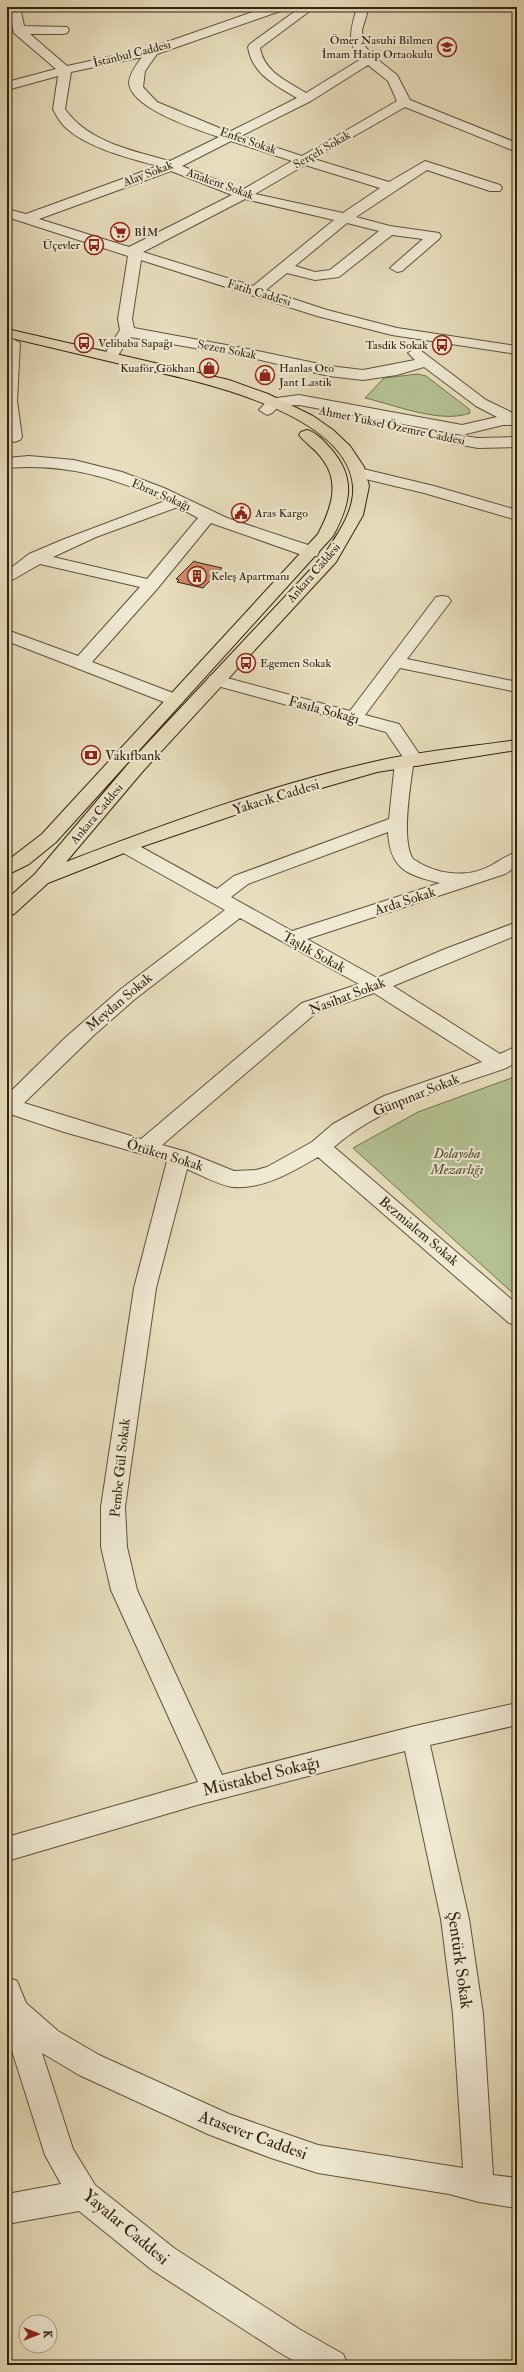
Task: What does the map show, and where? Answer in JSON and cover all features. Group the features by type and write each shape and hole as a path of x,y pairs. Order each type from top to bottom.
{"main road":[{"name":"Ankara Caddesi","path":"7,869 49,838 311,552 325,536 338,510 342,491 338,469 327,453 276,407 255,393 224,383 110,357 9,339"},
{"name":"Ankara Caddesi","path":"7,910 42,878 136,767 330,558 348,532 360,499 361,486 358,473 351,457 342,446 305,418 276,407 252,402 224,392 9,339"},
{"name":"Yakacık Caddesi","path":"42,878 126,846 266,798 375,767 517,745"},
{"path":"84,830 87,839 94,845 107,848 126,846"}],"street":[{"name":"İstanbul Caddesi","path":"7,86 65,70 154,51 278,7"},
{"path":"306,98 262,70 254,57 254,47 268,34 309,7"},
{"path":"363,7 356,36 359,49 390,76 399,88 404,102 517,148"},
{"path":"12,11 18,30 65,70"},
{"path":"18,30 63,30"},
{"path":"154,36 172,44"},
{"name":"Enfes Sokak","path":"154,51 138,70 135,82 139,94 152,105 231,137 391,187"},
{"name":"Alay Sokak","path":"26,219 171,166 306,98 369,59"},
{"name":"Anakent Sokak","path":"65,70 59,109 69,124 85,135 119,151 171,166 244,195 345,218 389,230 434,236 397,268"},
{"name":"Serçeli Sokak","path":"133,253 244,195 404,102"},
{"path":"256,292 345,218 424,166 495,188"},
{"name":"Fatih Caddesi","path":"7,213 322,313 384,329 517,350"},
{"path":"285,268 314,276 324,277 334,274 389,230"},
{"path":"110,357 127,330 125,319 133,253"},
{"path":"384,329 481,403 517,420"},
{"name":"Sezen Sokak","path":"127,330 134,333 248,353 334,372 363,375 397,370 426,362"},
{"path":"9,339 9,401 14,437"},
{"name":"Ahmet Yüksel Özemre Caddesi","path":"276,407 299,400 449,429 476,430 498,420 517,420"},
{"path":"481,403 487,415 489,425 488,432 491,436 515,441"},
{"name":"Ahmet Yüksel Özemre Caddesi","path":"276,407 303,408 419,434 467,442 515,441"},
{"name":"Ebrar Sokağı","path":"7,463 29,460 57,461 94,468 179,501 208,516 311,552"},
{"path":"358,473 428,489 517,515"},
{"path":"7,578 35,558 128,518 179,501"},
{"path":"81,663 151,585 208,516"},
{"path":"35,558 151,585"},
{"path":"354,718 442,601"},
{"path":"7,635 175,700"},
{"path":"396,662 517,687"},
{"name":"Fasıla Sokağı","path":"216,680 393,728 410,762"},
{"path":"410,762 399,822 399,842 406,862 420,870 465,881"},
{"path":"217,898 241,880 399,822"},
{"name":"Taşlık Sokak","path":"126,846 376,986 498,1063"},
{"name":"Arda Sokak","path":"290,938 498,870 517,858"},
{"name":"Meydan Sokak","path":"8,1105 112,1007 153,973 238,910"},
{"name":"Nasihat Sokak","path":"144,1148 227,1076 309,1008 376,986 452,953 517,928"},
{"name":"Günpınar Sokak","path":"320,1147 341,1129 392,1101 498,1063 517,1054"},
{"name":"Ötüken Sokak","path":"8,1105 72,1127 179,1158 232,1179 257,1178 275,1172 320,1147"},
{"name":"Bezmialem Sokak","path":"320,1147 474,1278 517,1317"},
{"name":"Pembe Gül Sokak","path":"179,1158 145,1288 118,1457 113,1507 114,1547 124,1590 214,1787"},
{"name":"Müstakbel Sokağı","path":"7,1849 214,1787 415,1737 517,1714"},
{"name":"Şentürk Sokak","path":"415,1737 455,1919 468,2014 479,2187"},
{"name":"Atasever Caddesi","path":"10,2000 48,2041 89,2065 221,2125 318,2159 367,2168 448,2179 479,2187 517,2193"},
{"name":"Yayalar Caddesi","path":"10,2000 60,2155 84,2195 163,2259 288,2340 332,2365"},
{"path":"7,2209 84,2195"}],"green space":[{"path":"418,374 426,376 469,409 470,413 458,416 432,415 365,398 384,378"},
{"name":"Dolayoba Mezarlığı","path":"517,1076 517,1297 353,1148 418,1112"}],"building":[{"name":"Keleş Apartmanı","path":"194,561 222,568 203,588 177,582 179,580 176,579"}],"place":[{"name":"Ömer Nasuhi Bilmen İmam Hatip Ortaokulu","path":"447,47"},
{"name":"BİM","path":"120,232"},
{"name":"Üçevler","path":"94,245"},
{"name":"Velibaba Sapağı","path":"84,343"},
{"name":"Tasdik Sokak","path":"442,345"},
{"name":"Kuaför Gökhan","path":"209,368"},
{"name":"Hanlas Oto Jant Lastik","path":"265,375"},
{"name":"Aras Kargo","path":"241,513"},
{"name":"Keleş Apartmanı","path":"197,576"},
{"name":"Egemen Sokak","path":"246,663"},
{"name":"Vakıfbank","path":"91,755"}]}
